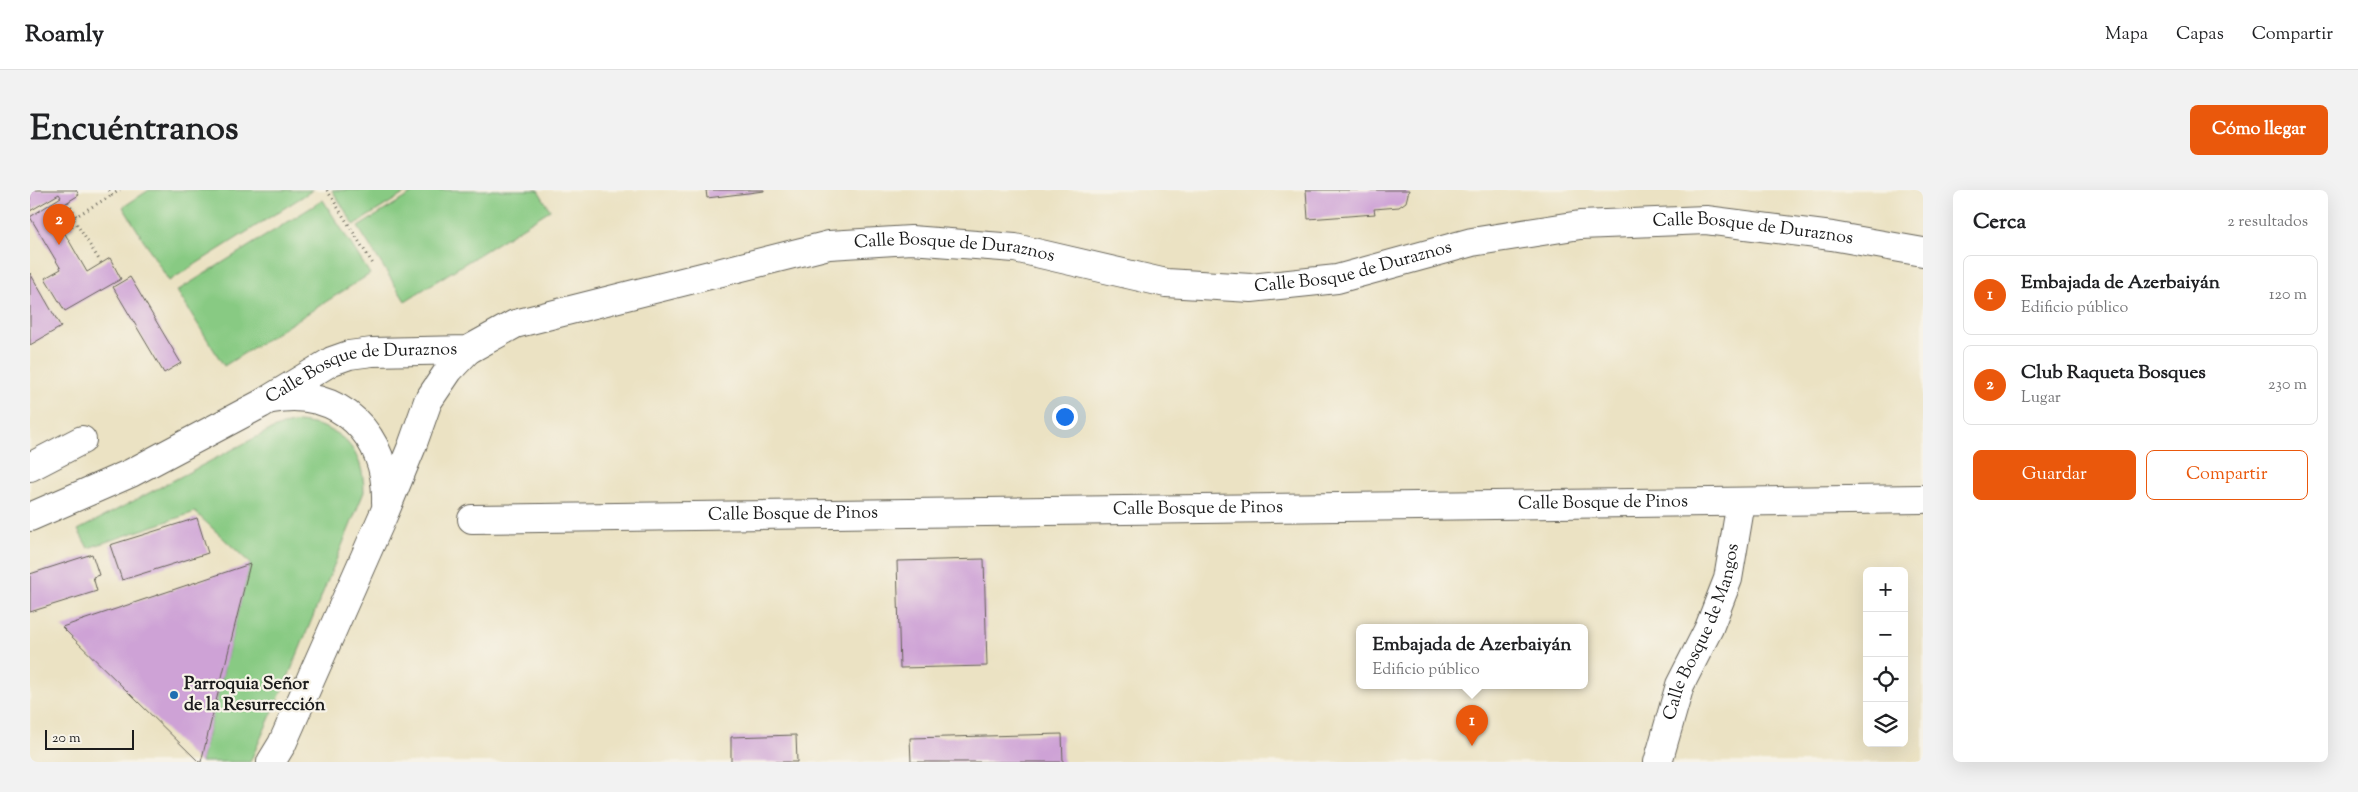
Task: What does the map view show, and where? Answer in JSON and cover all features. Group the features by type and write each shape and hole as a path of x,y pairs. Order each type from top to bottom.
{"street":[{"name":"Calle Bosque de Duraznos","path":"30,517 131,474 260,404 332,361 349,355 372,352 468,350 515,324 830,245 911,240 1015,248 1166,283 1251,288 1337,279 1472,242 1580,225 1706,220 1832,236 1923,252"},
{"path":"279,756 386,509 428,401 449,370 468,350"},
{"path":"260,404 268,400 287,396 311,398 333,406 353,419 369,435 380,456 386,478 386,509"},
{"path":"30,468 82,440"},
{"name":"Calle Bosque de Pinos","path":"472,519 1923,499"},
{"name":"Calle Bosque de Mangos","path":"1658,762 1680,685 1709,628 1728,579 1741,502"}],"path":[{"path":"110,190 112,194"},
{"path":"101,264 73,218 120,190"},
{"path":"327,190 373,264"},
{"path":"68,202 76,216"}],"green space":[{"path":"149,190 313,190 169,281 123,207"},
{"path":"332,190 410,190 354,225"},
{"path":"417,190 538,190 550,210 405,301 358,227"},
{"path":"323,200 370,274 224,366 177,291"},
{"path":"298,422 326,428 347,442 360,463 364,492 289,675 250,762 201,762 250,563 195,512 88,548 78,530 268,431"}],"building":[{"path":"30,190 76,190 79,195 61,206 73,227 64,232 87,272 110,258 121,279 65,311 45,278 61,269 30,217 61,197 59,194 30,211"},
{"path":"706,190 764,190 764,191 707,198"},
{"path":"1306,190 1409,190 1406,202 1399,207 1374,209 1375,214 1308,219"},
{"path":"30,273 61,327 30,345"},
{"path":"130,277 181,363 164,373 113,287"},
{"path":"197,518 208,553 122,580 110,545"},
{"path":"92,554 99,575 93,577 97,591 30,612 30,574"},
{"path":"984,559 987,666 900,668 897,561"},
{"name":"Parroquia Señor de la Resurrección","path":"250,564 201,762 199,762 62,627"},
{"path":"1062,734 1063,762 911,762 910,738"},
{"path":"796,735 797,762 731,762 731,737"}],"place":[{"name":"Club Raqueta Bosques","path":"59,245"},
{"name":"Parroquia Señor de la Resurrección","path":"174,695"},
{"name":"Embajada de Azerbaiyán","path":"1472,746"}]}
